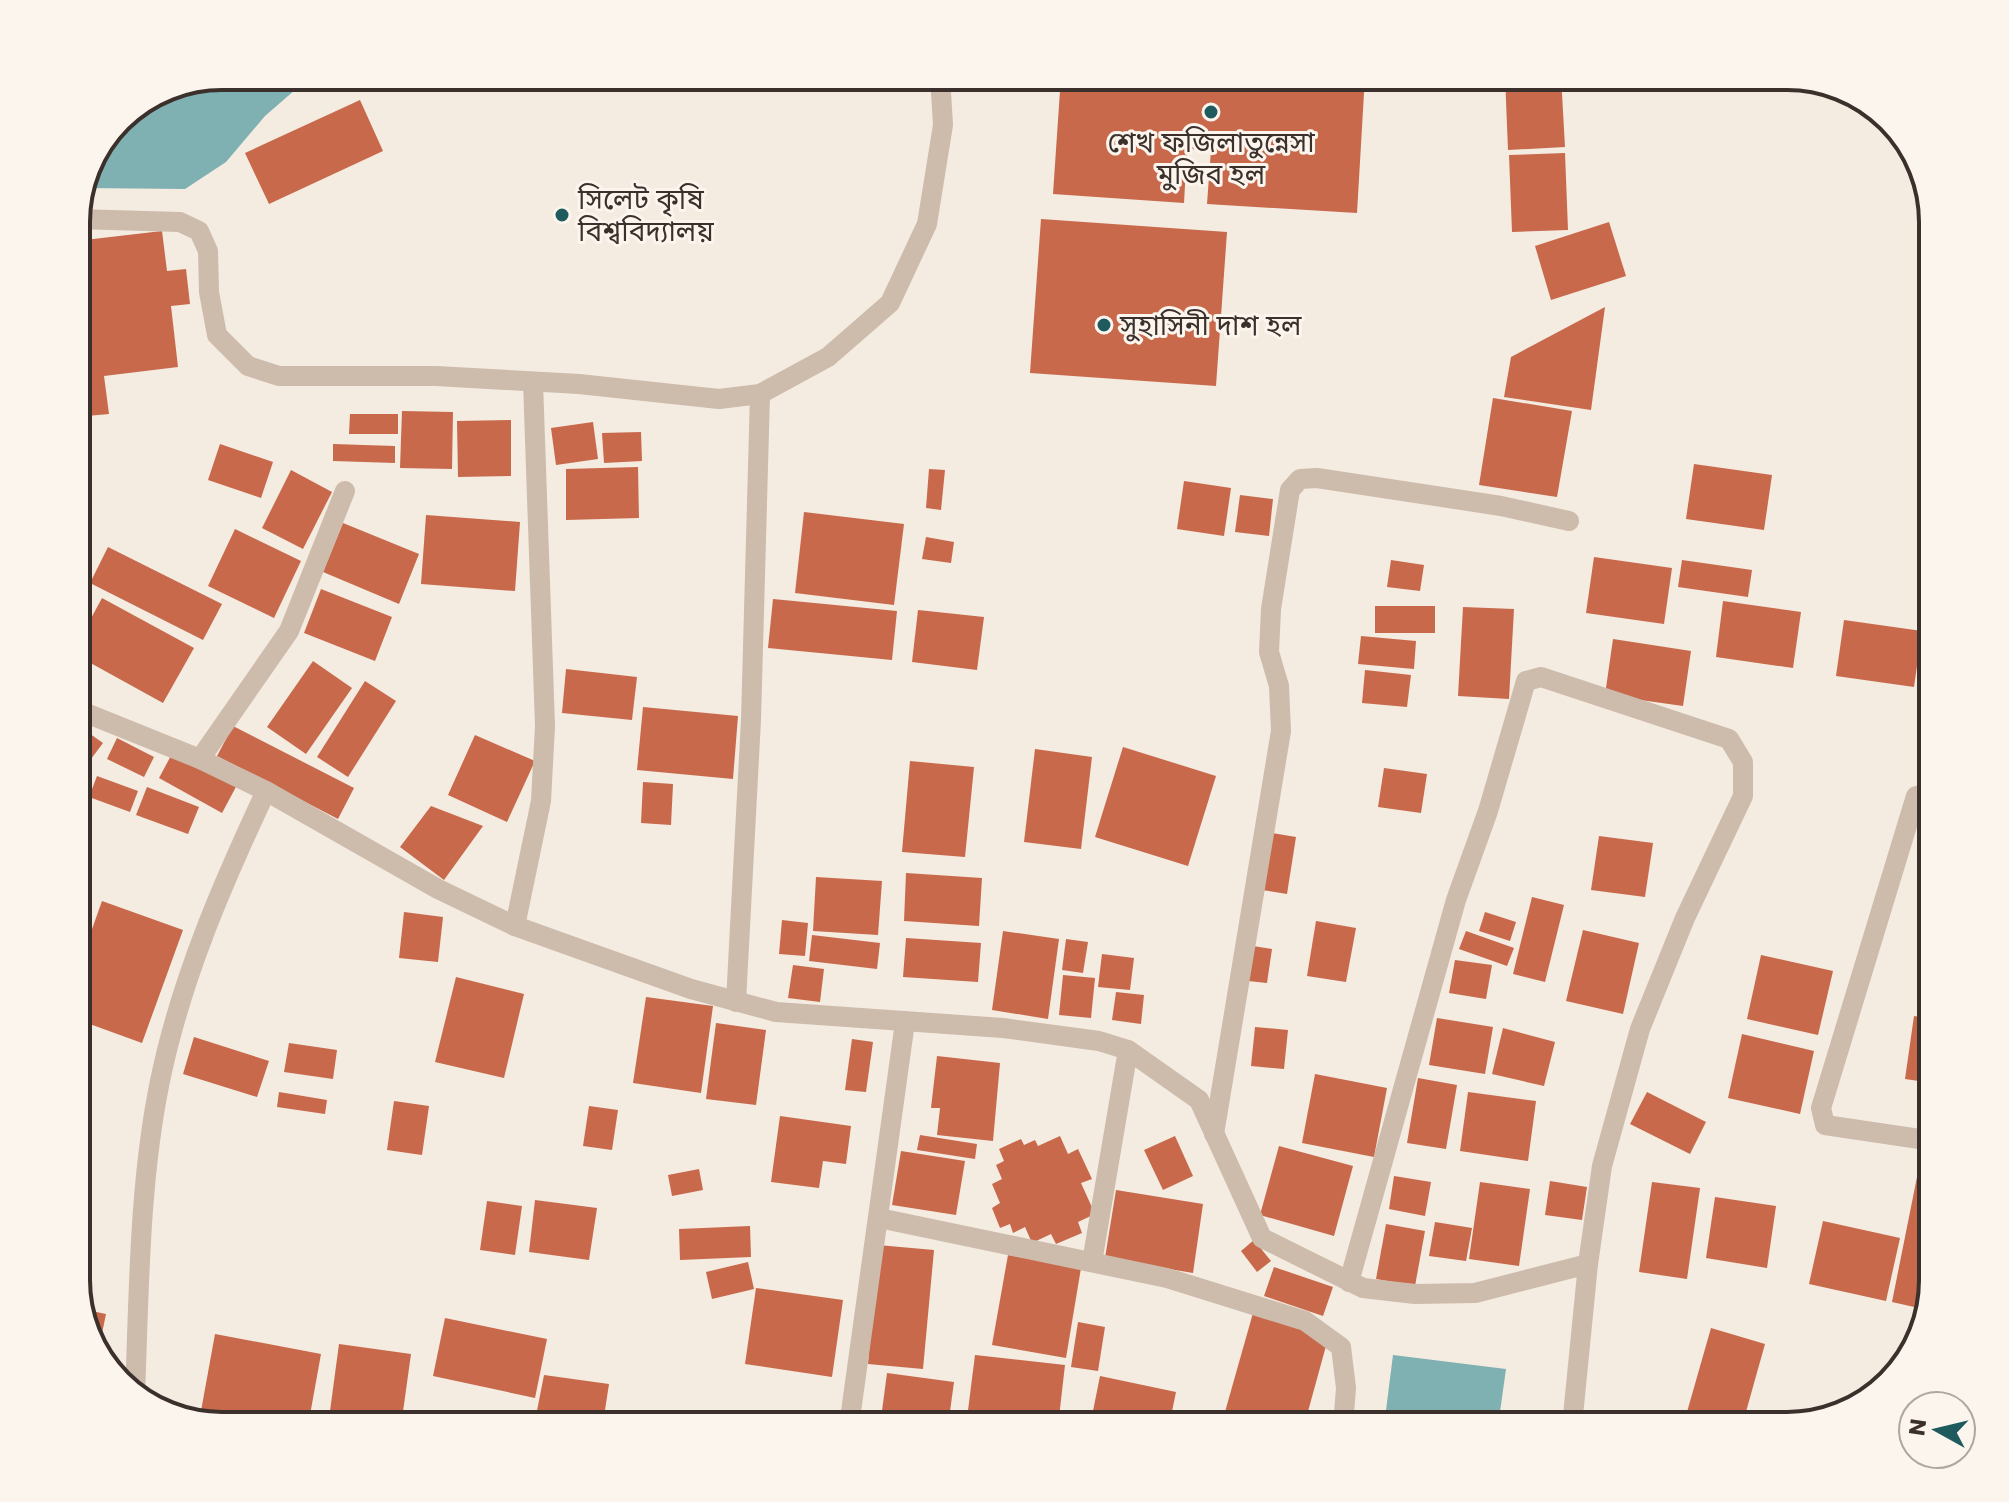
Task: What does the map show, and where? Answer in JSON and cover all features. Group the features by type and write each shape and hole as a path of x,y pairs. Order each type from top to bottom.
{"street":[{"path":"90,219 180,222 199,231 208,251 209,292 217,335 248,366 279,376 436,376 719,399 760,394 828,357 890,303 927,224 943,125 941,90"},
{"path":"515,926 541,801 545,726 533,382"},
{"path":"736,1002 751,720 760,394"},
{"path":"1214,1134 1281,731 1279,686 1269,652 1271,609 1290,490 1300,479 1317,478 1501,506 1569,521"},
{"path":"200,759 289,631 345,491"},
{"path":"1349,1282 1456,900 1488,811 1526,681 1541,677 1729,739 1743,762 1743,796 1685,918 1640,1029 1602,1166 1588,1264 1573,1412"},
{"path":"90,715 200,759 266,791 438,889 515,926 691,989 776,1012 1046,1033 1099,1041 1128,1050 1199,1100 1262,1238 1363,1288 1415,1294 1475,1293 1588,1264"},
{"path":"136,1379 149,1148 159,1082 212,906 266,791"},
{"path":"1919,796 1916,796 1821,1108 1825,1125 1919,1139"},
{"path":"851,1412 905,1022"},
{"path":"1092,1262 1128,1050"},
{"path":"879,1218 1167,1278 1305,1321 1341,1347 1346,1388 1344,1412"}],"water":[{"path":"222,90 295,90 265,116 226,162 185,189 95,188 117,142 149,112 172,100"},
{"path":"1393,1355 1506,1369 1500,1412 1386,1412"}],"building":[{"name":"শেখ ফজিলাতুন্নেসা মুজিব হল","path":"1060,90 1364,90 1357,213 1207,204 1211,150 1187,149 1184,203 1053,194"},
{"path":"1506,90 1562,90 1565,147 1508,150"},
{"path":"360,100 383,151 269,204 245,153"},
{"path":"1565,153 1568,230 1512,232 1509,155"},
{"path":"1041,219 1227,232 1216,386 1030,373"},
{"path":"1609,222 1626,276 1551,300 1535,246"},
{"path":"162,231 167,271 186,269 190,304 171,306 178,367 104,376 109,414 90,416 90,239"},
{"path":"1605,307 1591,410 1504,397 1511,357"},
{"path":"1493,398 1572,411 1557,497 1479,485"},
{"path":"402,411 453,412 452,469 400,468"},
{"path":"350,414 398,414 398,434 349,434"},
{"path":"511,420 511,476 458,477 457,421"},
{"path":"593,422 598,459 556,465 551,428"},
{"path":"641,432 642,461 604,463 602,433"},
{"path":"220,444 273,462 261,498 208,480"},
{"path":"333,444 395,446 395,463 333,461"},
{"path":"1694,464 1772,475 1764,530 1686,519"},
{"path":"638,467 639,518 566,520 566,469"},
{"path":"929,469 945,470 941,510 926,508"},
{"path":"291,470 332,492 303,549 262,528"},
{"path":"1184,481 1231,488 1224,536 1177,529"},
{"path":"1240,495 1273,499 1269,536 1235,532"},
{"path":"804,512 904,524 894,605 795,593"},
{"path":"426,515 520,522 515,591 421,584"},
{"path":"343,523 419,554 399,604 323,572"},
{"path":"235,529 301,561 274,618 208,586"},
{"path":"926,537 954,542 951,563 922,559"},
{"path":"108,547 222,604 203,640 90,583"},
{"path":"1594,557 1672,568 1664,624 1586,613"},
{"path":"1391,560 1424,565 1420,591 1387,587"},
{"path":"1682,560 1752,570 1748,597 1678,587"},
{"path":"321,589 392,617 375,661 304,633"},
{"path":"102,598 194,648 163,703 90,663 90,620"},
{"path":"773,599 897,611 892,660 768,648"},
{"path":"1723,601 1801,612 1793,668 1716,657"},
{"path":"1375,606 1435,606 1435,633 1375,633"},
{"path":"1463,607 1514,609 1509,699 1458,696"},
{"path":"918,610 984,617 977,670 912,662"},
{"path":"1844,620 1919,631 1914,687 1836,676"},
{"path":"1361,636 1416,641 1414,669 1358,664"},
{"path":"1613,639 1691,651 1683,706 1605,695"},
{"path":"313,661 352,688 306,754 267,727"},
{"path":"566,669 637,677 632,720 562,713"},
{"path":"1365,670 1411,675 1407,707 1362,703"},
{"path":"365,681 396,701 348,777 317,757"},
{"path":"643,707 738,716 733,779 637,770"},
{"path":"233,726 354,788 338,819 217,756"},
{"path":"90,734 103,743 90,760"},
{"path":"475,735 535,761 507,822 448,795"},
{"path":"117,738 154,757 144,777 107,759"},
{"path":"1123,747 1216,776 1188,866 1095,837"},
{"path":"1035,749 1092,757 1081,849 1024,842"},
{"path":"174,750 237,785 222,813 159,778"},
{"path":"910,761 974,767 965,857 902,852"},
{"path":"1384,768 1427,774 1421,813 1378,807"},
{"path":"97,776 138,791 130,812 90,797"},
{"path":"643,782 673,784 671,825 641,823"},
{"path":"147,787 199,807 188,834 136,815"},
{"path":"431,806 483,826 444,880 400,847"},
{"path":"1272,833 1296,837 1287,894 1262,890"},
{"path":"1599,836 1653,843 1645,897 1591,890"},
{"path":"906,873 982,878 979,926 904,921"},
{"path":"816,877 882,881 878,935 813,931"},
{"path":"1532,897 1564,905 1545,982 1513,974"},
{"path":"102,901 183,930 142,1043 90,1024 90,935"},
{"path":"404,912 443,917 438,962 399,958"},
{"path":"1485,912 1516,922 1510,941 1479,931"},
{"path":"782,920 808,923 805,956 779,954"},
{"path":"1316,921 1356,928 1346,982 1307,976"},
{"path":"1583,930 1639,943 1623,1014 1566,1001"},
{"path":"1003,931 1059,939 1048,1019 992,1010"},
{"path":"1466,931 1514,948 1507,966 1459,949"},
{"path":"812,935 880,943 877,969 809,961"},
{"path":"906,938 981,943 978,982 903,977"},
{"path":"1066,939 1088,942 1083,973 1062,970"},
{"path":"1253,946 1272,949 1267,983 1248,981"},
{"path":"1102,954 1134,958 1130,990 1098,987"},
{"path":"1761,955 1833,971 1818,1035 1747,1019"},
{"path":"1455,960 1492,965 1486,999 1449,993"},
{"path":"793,965 824,969 820,1002 788,998"},
{"path":"1063,975 1095,978 1091,1018 1059,1015"},
{"path":"456,977 524,994 504,1078 435,1062"},
{"path":"1116,992 1144,995 1141,1024 1112,1020"},
{"path":"646,997 713,1006 701,1093 633,1083"},
{"path":"1914,1016 1919,1017 1919,1081 1905,1079"},
{"path":"1437,1018 1493,1027 1485,1074 1429,1065"},
{"path":"716,1023 766,1030 756,1105 706,1099"},
{"path":"1255,1027 1288,1030 1284,1069 1251,1066"},
{"path":"1503,1028 1555,1042 1544,1086 1492,1074"},
{"path":"1742,1034 1814,1051 1800,1114 1728,1098"},
{"path":"194,1037 269,1061 257,1097 183,1074"},
{"path":"852,1039 873,1042 866,1092 845,1090"},
{"path":"289,1043 337,1050 333,1079 284,1072"},
{"path":"937,1056 1000,1063 993,1141 937,1135 940,1108 931,1108"},
{"path":"1315,1074 1387,1088 1374,1157 1302,1143"},
{"path":"1418,1078 1457,1085 1446,1149 1407,1143"},
{"path":"279,1092 327,1100 325,1114 277,1107"},
{"path":"1468,1092 1536,1101 1528,1161 1460,1151"},
{"path":"1647,1092 1706,1122 1690,1154 1630,1124"},
{"path":"394,1101 429,1106 422,1155 387,1150"},
{"path":"589,1106 618,1110 612,1150 583,1146"},
{"path":"780,1116 851,1126 846,1164 823,1161 819,1188 771,1182"},
{"path":"920,1135 977,1144 975,1159 917,1150"},
{"path":"1060,1136 1068,1154 1078,1149 1092,1179 1081,1183 1095,1214 1078,1222 1082,1233 1056,1244 1051,1234 1032,1243 1025,1227 1013,1233 1010,1224 1000,1228 992,1208 1000,1203 992,1184 1002,1179 996,1165 1004,1161 999,1149 1021,1139 1024,1145 1035,1140 1038,1146"},
{"path":"1175,1136 1193,1176 1163,1190 1144,1150"},
{"path":"1279,1146 1353,1166 1334,1236 1260,1215"},
{"path":"901,1151 965,1161 956,1215 892,1205"},
{"path":"1919,1167 1919,1280 1916,1306 1892,1302"},
{"path":"699,1169 703,1190 672,1196 668,1175"},
{"path":"1394,1176 1431,1182 1425,1216 1389,1209"},
{"path":"1550,1181 1587,1187 1582,1220 1545,1215"},
{"path":"1480,1182 1530,1189 1519,1266 1469,1259"},
{"path":"1652,1182 1700,1188 1687,1279 1639,1272"},
{"path":"1116,1190 1203,1204 1193,1273 1105,1258"},
{"path":"1715,1197 1776,1206 1767,1268 1706,1258"},
{"path":"535,1200 597,1208 589,1260 529,1252"},
{"path":"487,1201 522,1206 515,1255 480,1250"},
{"path":"1823,1221 1900,1238 1886,1301 1809,1284"},
{"path":"1435,1222 1472,1228 1466,1261 1429,1256"},
{"path":"1386,1224 1425,1231 1415,1286 1376,1279"},
{"path":"750,1226 751,1257 680,1260 679,1229"},
{"path":"1254,1240 1271,1261 1257,1272 1241,1251"},
{"path":"878,1245 934,1250 923,1369 868,1364"},
{"path":"1008,1255 1081,1268 1066,1358 992,1345"},
{"path":"748,1262 754,1289 712,1299 706,1272"},
{"path":"1274,1267 1333,1287 1323,1316 1264,1296"},
{"path":"756,1288 843,1300 832,1377 745,1364"},
{"path":"95,1312 106,1314 102,1333"},
{"path":"1253,1313 1329,1335 1308,1412 1225,1412"},
{"path":"445,1318 547,1339 535,1398 433,1376"},
{"path":"1078,1322 1105,1327 1098,1371 1071,1367"},
{"path":"1711,1328 1765,1344 1746,1412 1687,1412"},
{"path":"215,1334 321,1354 311,1412 201,1410"},
{"path":"339,1344 411,1354 403,1412 330,1412"},
{"path":"975,1355 1065,1365 1060,1412 968,1412"},
{"path":"887,1373 954,1382 950,1412 882,1412"},
{"path":"544,1375 609,1384 605,1412 537,1412"},
{"path":"1100,1376 1176,1392 1172,1412 1093,1412"}],"place":[{"name":"শেখ ফজিলাতুন্নেসা মুজিব হল","path":"1211,112"},
{"name":"সিলেট কৃষি বিশ্ববিদ্যালয়","path":"562,215"},
{"name":"সুহাসিনী দাশ হল","path":"1104,325"}]}
